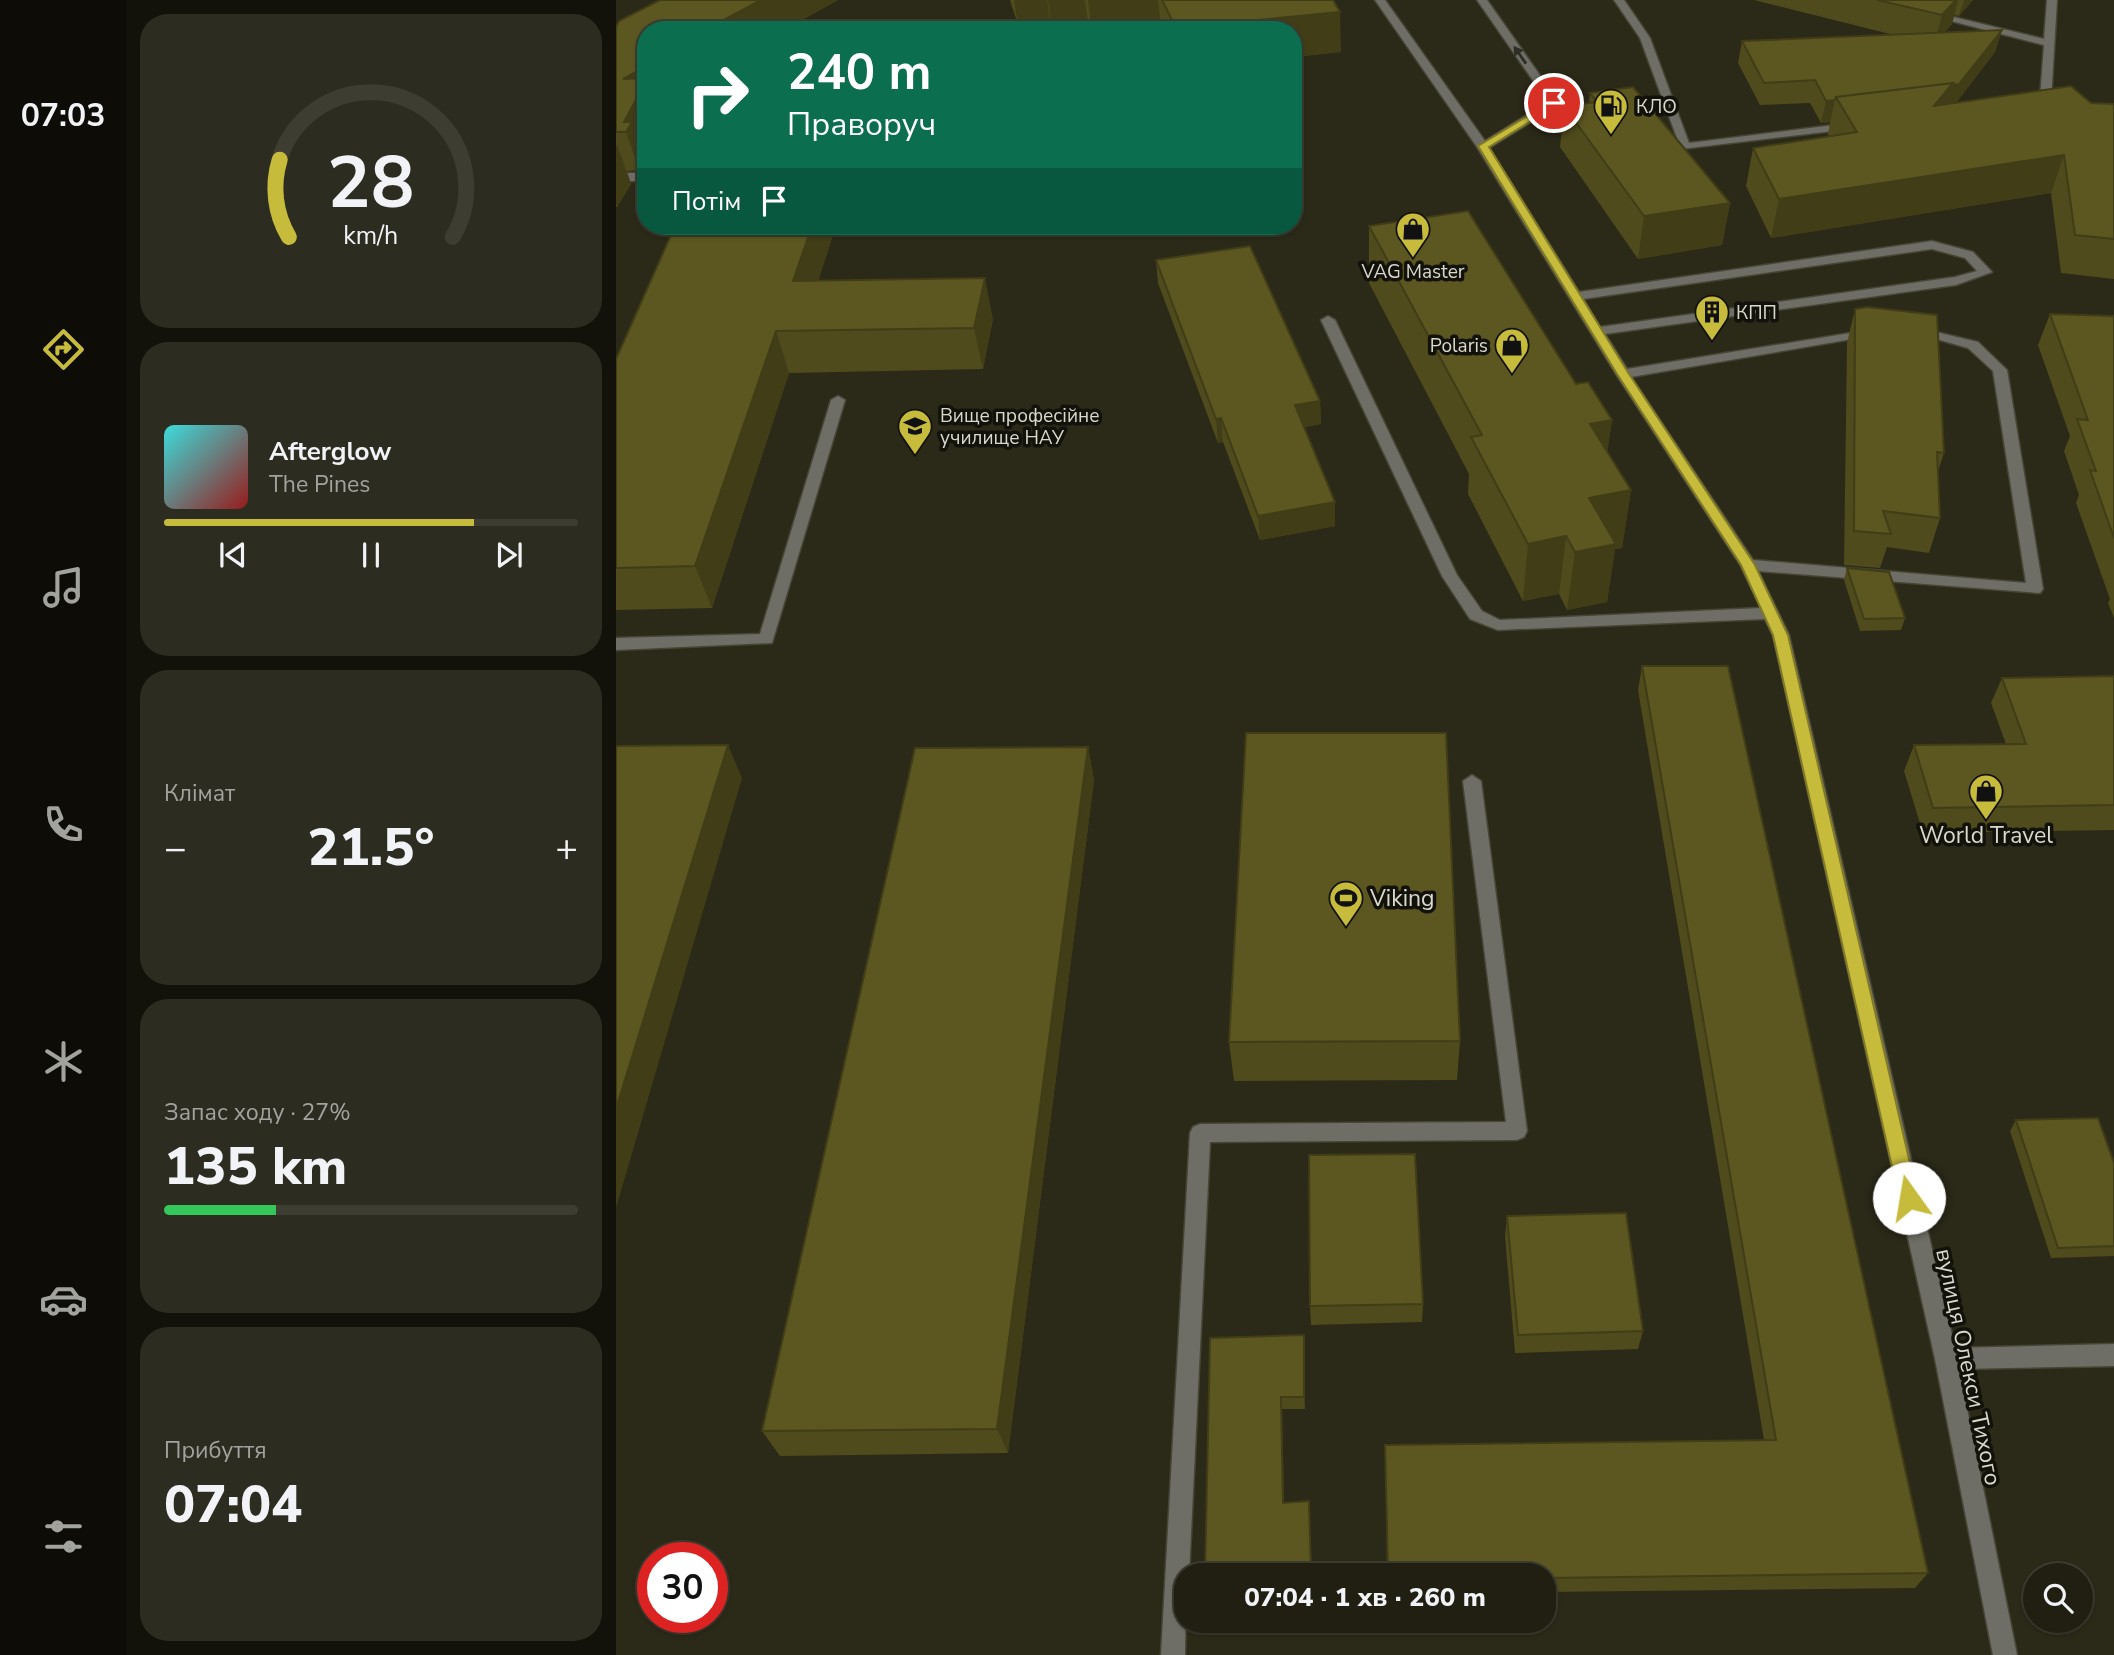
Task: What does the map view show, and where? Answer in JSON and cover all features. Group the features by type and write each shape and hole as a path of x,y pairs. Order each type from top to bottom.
{"street":[{"name":"вулиця Олекси Тихого","path":"1380,0 1483,146 1623,374 1748,565 1781,635 1945,1359 2005,1655"},
{"path":"1482,0 1554,103 1483,146"},
{"path":"1619,0 1645,38 1685,147 1865,124"},
{"path":"2017,104 2045,101 2052,0"},
{"path":"1921,12 2048,43"},
{"path":"616,177 637,177"},
{"path":"1577,296 1932,245 1969,255 1986,272 1956,281 1598,331"},
{"path":"1328,320 1450,576 1476,615 1497,625 1770,613"},
{"path":"1623,374 1898,331 1919,331 1973,345 2000,370 2035,589 1748,565"},
{"path":"616,644 766,639 838,400"},
{"path":"1173,1655 1200,1133 1517,1131 1472,781"},
{"path":"1945,1359 2114,1355"}],"building":[{"path":"660,0 761,0 722,21 637,21 637,71 623,79 637,78 637,98 624,122 632,122 626,132 616,132 616,27 619,21"},
{"path":"1162,0 1333,0 1340,12 1248,21 1172,21"},
{"path":"1877,0 1956,0 1942,15"},
{"path":"2002,30 1959,84 1836,97 1835,100 1826,101 1815,80 1764,83 1742,41"},
{"path":"1953,83 1934,106 2071,86 2091,103 2114,104 2114,239 2075,235 2064,155 1779,199 1753,148 1857,132 1836,97"},
{"path":"1633,87 1730,203 1644,216 1564,106 1597,102 1590,93"},
{"path":"1468,211 1576,384 1588,382 1612,420 1590,424 1631,490 1589,498 1616,544 1575,552 1566,536 1528,544 1471,437 1482,435 1369,226"},
{"path":"671,235 809,235 793,281 985,278 974,328 776,331 695,566 616,568 616,359"},
{"path":"1250,246 1320,401 1295,405 1335,502 1258,516 1221,418 1216,419 1156,260"},
{"path":"1867,307 1937,315 1944,453 1937,452 1940,518 1883,511 1891,534 1854,531 1855,309"},
{"path":"2050,314 2114,316 2114,538 2090,470 2096,471 2077,419 2088,420"},
{"path":"1847,568 1889,572 1905,618 1864,619"},
{"path":"1642,666 1728,666 1928,1573 1556,1578 1556,1563 1388,1563 1385,1445 1776,1440"},
{"path":"2114,676 2114,805 1933,808 1914,745 2026,744 2002,678"},
{"name":"Viking","path":"1246,733 1446,733 1460,1041 1229,1042"},
{"path":"728,745 616,1109 616,746"},
{"path":"1088,747 997,1429 762,1431 915,748"},
{"path":"2098,1118 2114,1163 2114,1246 2058,1248 2016,1120"},
{"path":"1415,1154 1423,1304 1310,1306 1309,1155"},
{"path":"1626,1213 1643,1331 1518,1335 1507,1216"},
{"path":"1304,1335 1304,1397 1281,1397 1283,1503 1309,1501 1311,1563 1205,1563 1210,1338"}],"place":[{"name":"КЛО","path":"1611,136"},
{"name":"VAG Master","path":"1413,259"},
{"name":"КПП","path":"1712,342"},
{"name":"Polaris","path":"1512,375"},
{"name":"Вище професійне училище НАУ","path":"915,456"},
{"name":"World Travel","path":"1986,821"},
{"name":"Viking","path":"1346,928"}],"route":[{"path":"1554,103 1483,146 1623,374 1748,565 1781,635 1909,1198"}]}
